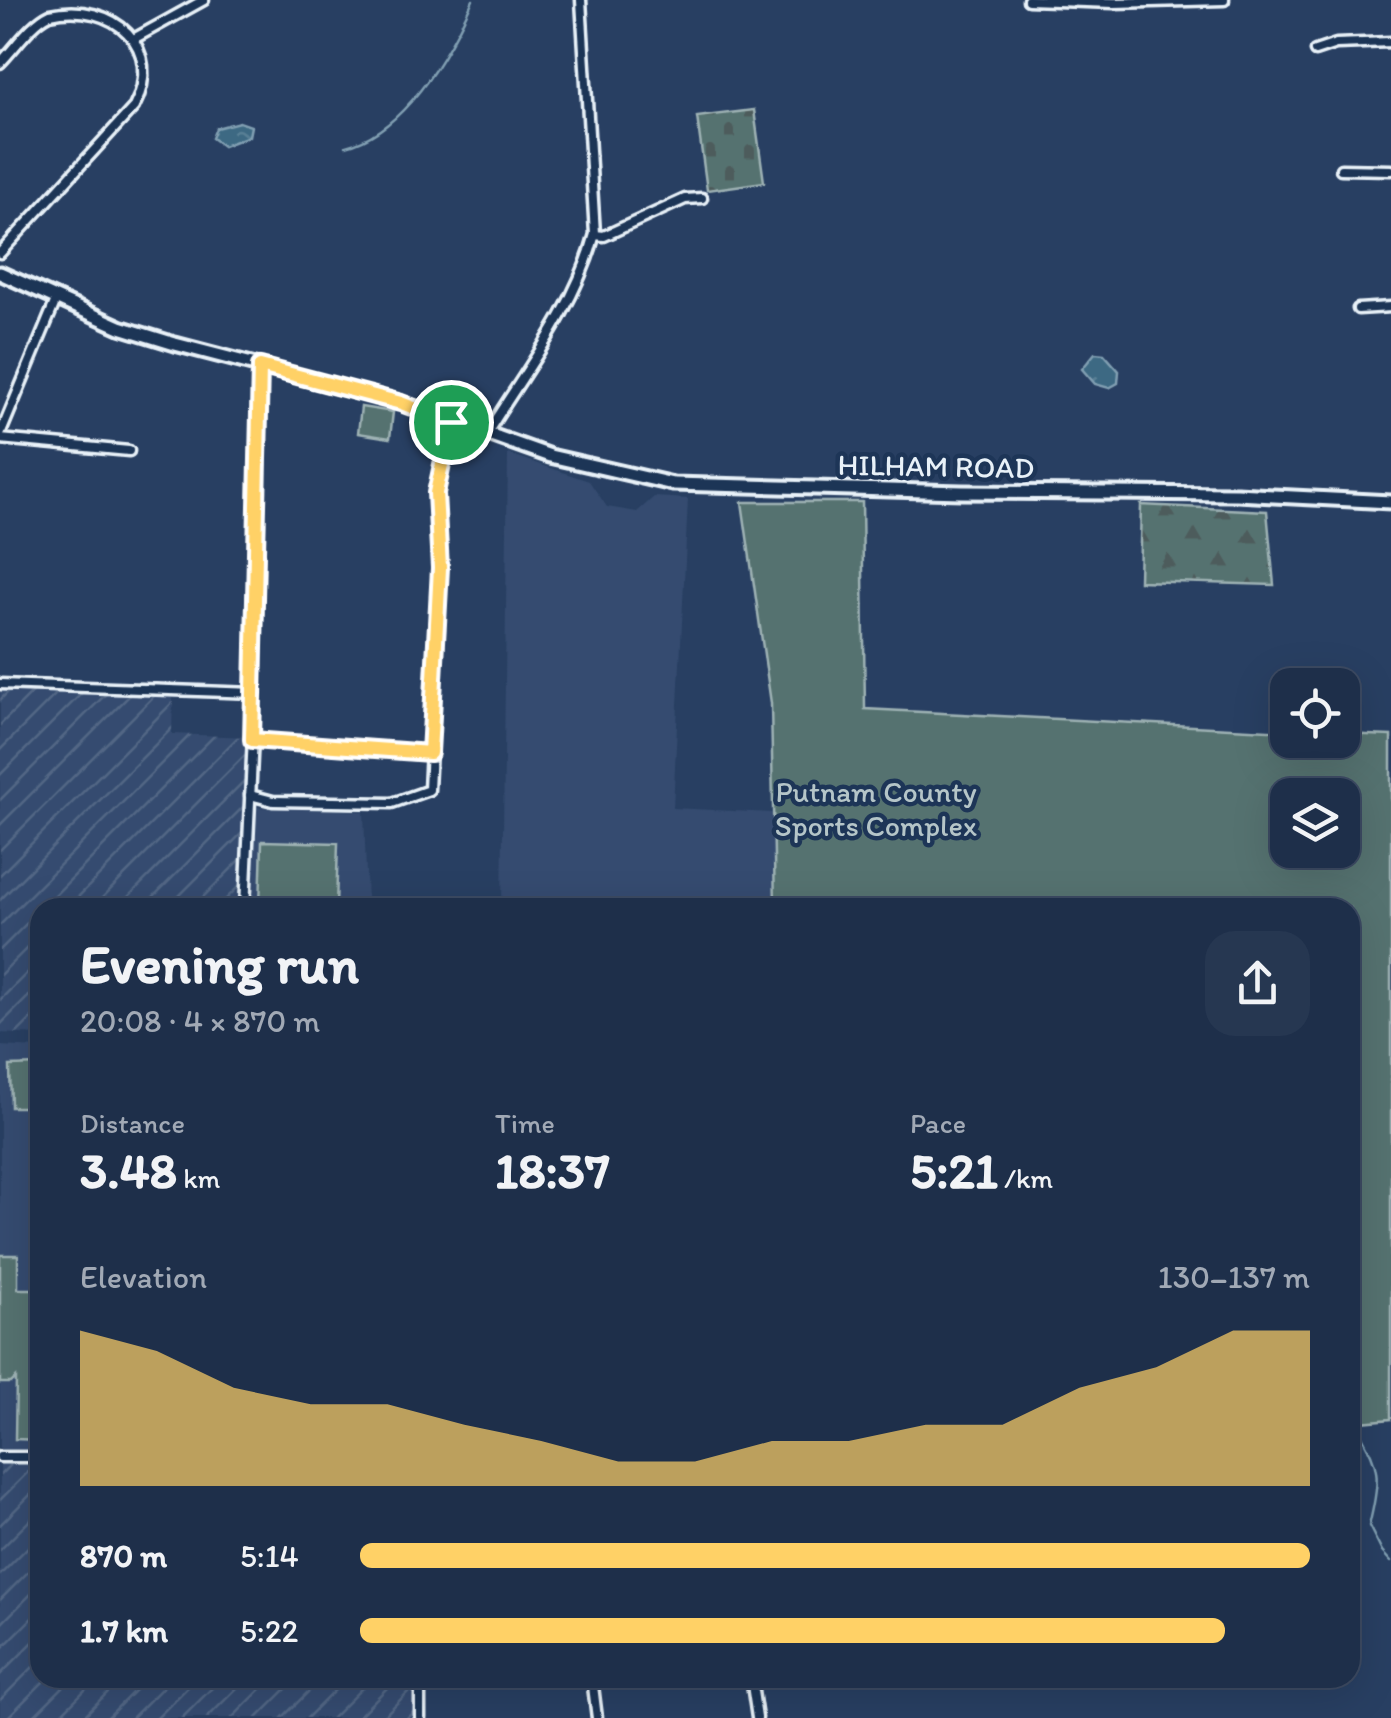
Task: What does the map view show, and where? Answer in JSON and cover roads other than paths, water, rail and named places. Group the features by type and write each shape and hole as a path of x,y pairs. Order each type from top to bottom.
{"main road":[{"name":"HILHAM ROAD","path":"0,273 138,333 401,403 550,456 673,484 943,492 1237,494 1391,502"}],"street":[{"path":"137,37 204,0"},
{"path":"487,433 570,299 595,235 582,0"},
{"path":"1028,0 1224,0"},
{"path":"0,63 46,15 69,6 96,7 125,20 137,37 144,78 134,106 0,253"},
{"path":"1315,51 1336,44 1391,42"},
{"path":"1341,169 1391,170"},
{"path":"595,235 604,236 685,199 702,198"},
{"path":"56,300 0,437 129,451"},
{"path":"1358,309 1391,308"},
{"path":"245,898 255,693 260,366"},
{"path":"250,795 273,800 392,803 428,790 440,568 436,493 451,422"},
{"path":"0,684 255,693"},
{"path":"252,740 430,753"},
{"path":"0,1457 30,1457"},
{"path":"420,1688 420,1718"},
{"path":"593,1688 596,1718"},
{"path":"752,1688 757,1718"}],"water":[{"path":"239,122 251,126 249,136 223,146 212,138 216,128"},
{"path":"1095,353 1104,354 1119,371 1118,383 1109,388 1095,384 1082,369"}],"waterway":[{"path":"346,146 368,138 406,107 438,65 473,0"},
{"path":"1360,1433 1377,1478 1369,1526 1391,1562"}],"park label":[{"name":"Putnam County Sports Complex","path":"876,808"}]}
